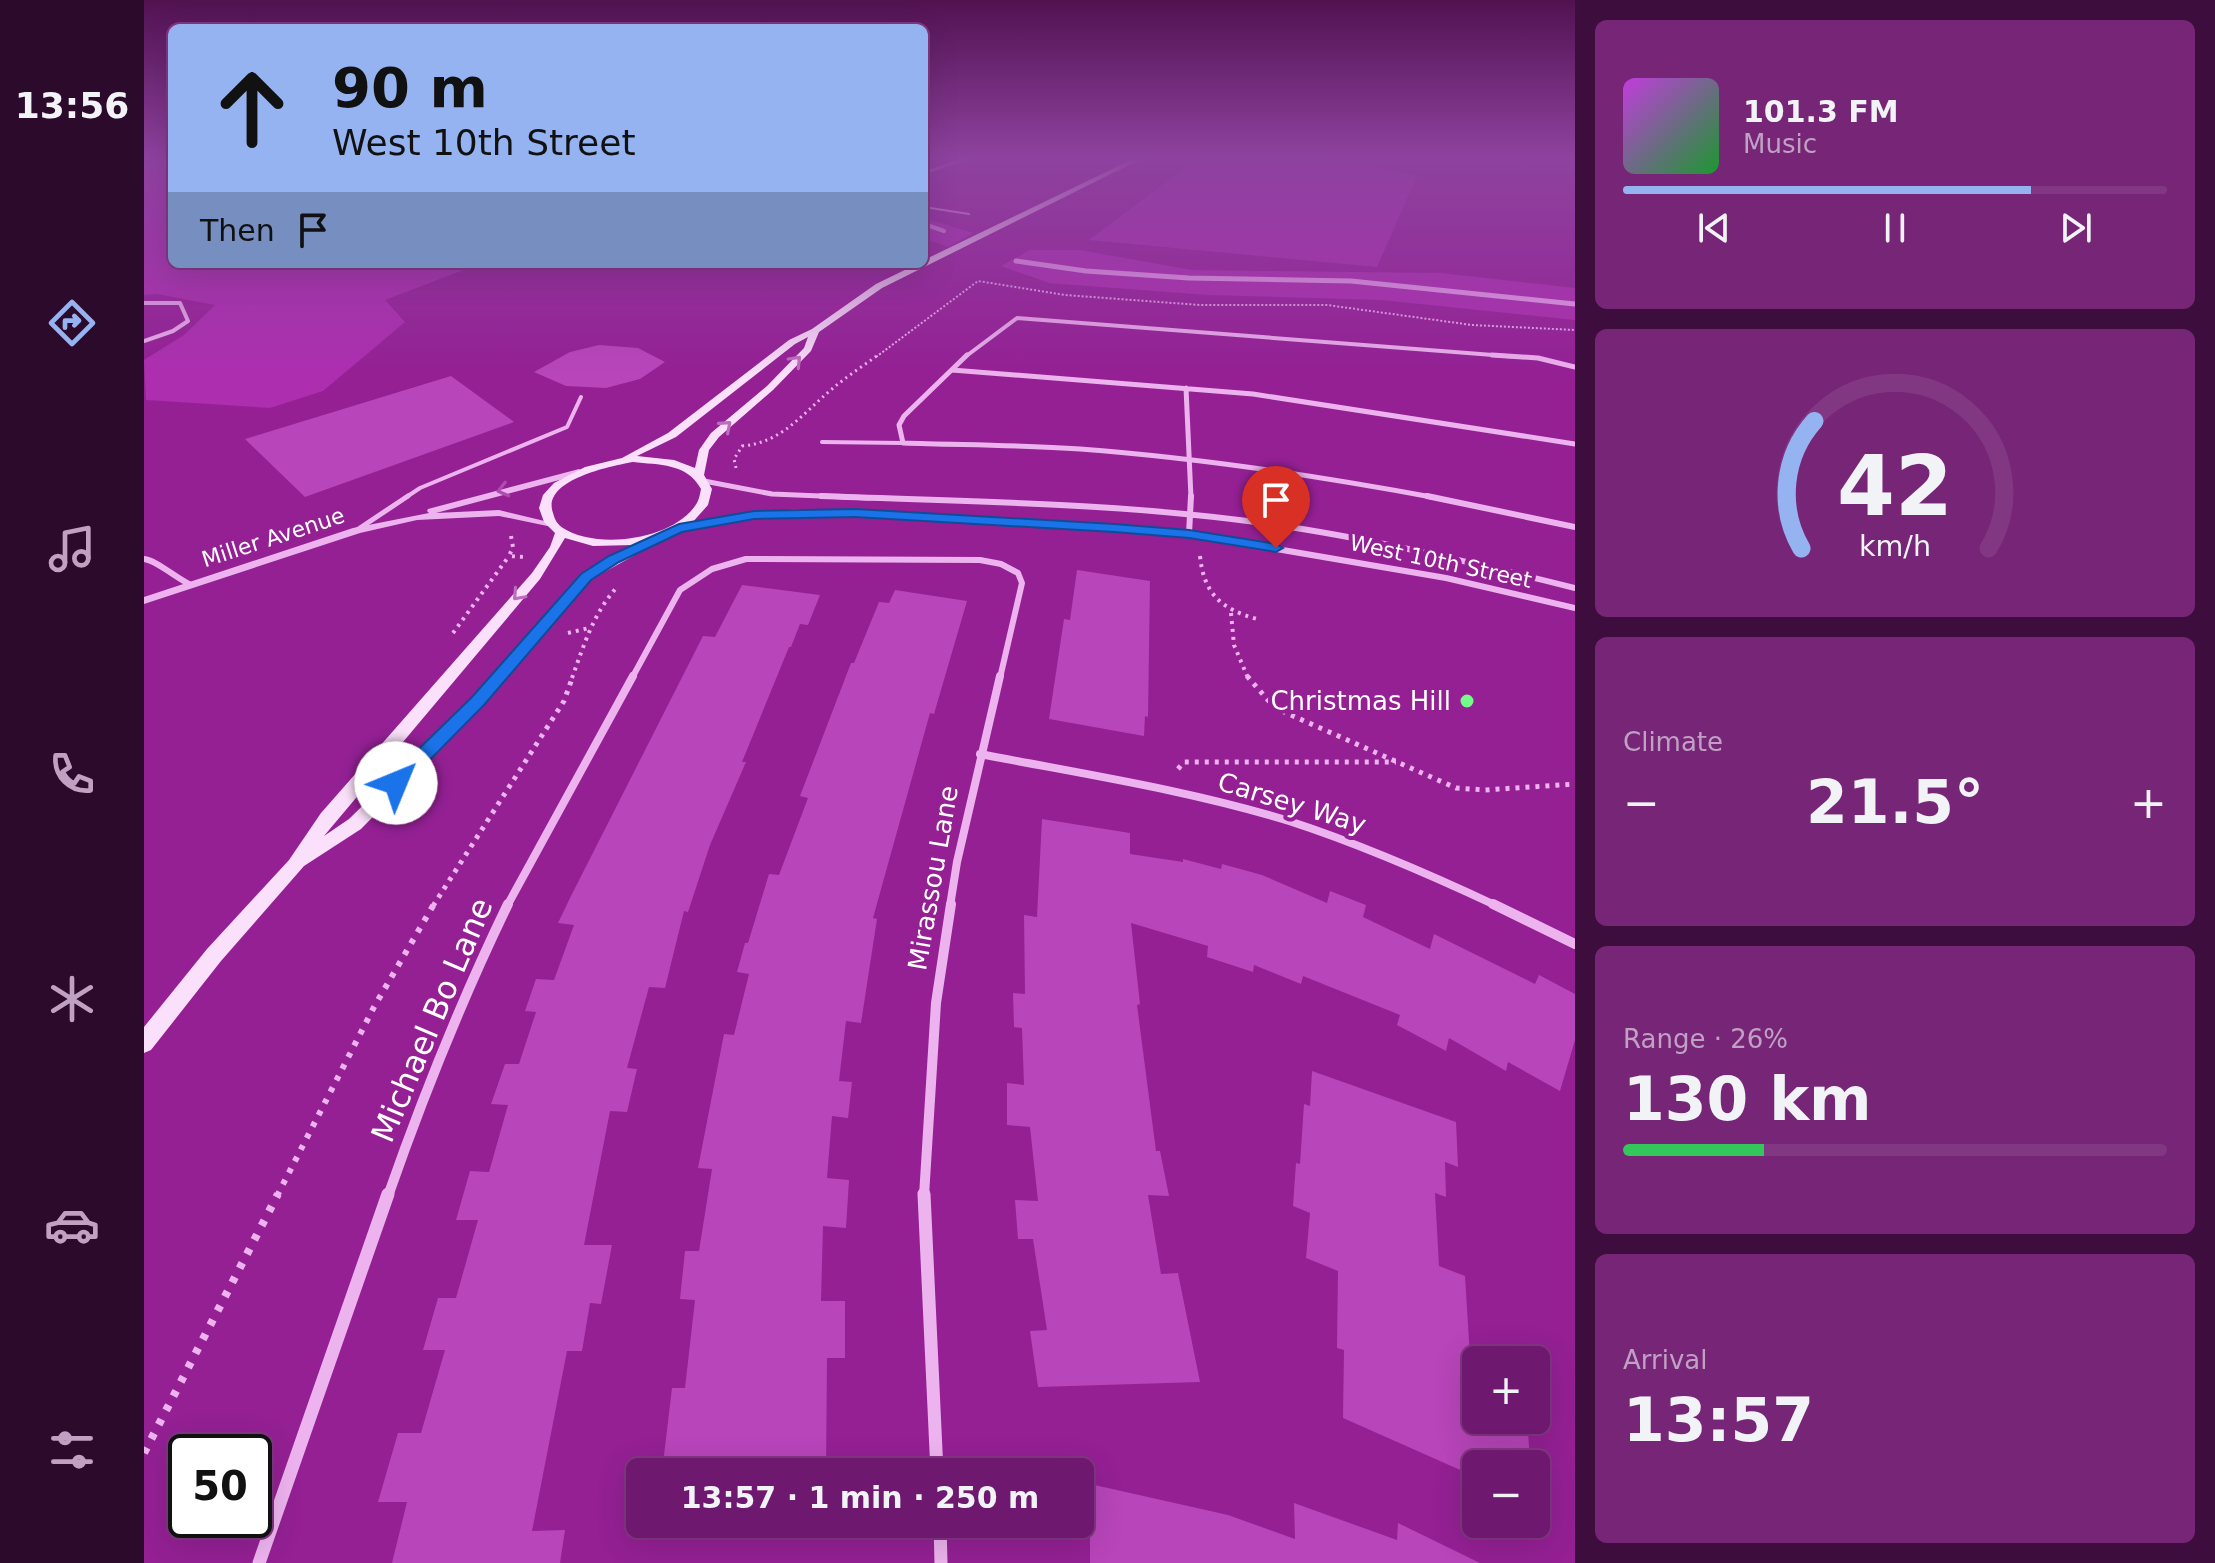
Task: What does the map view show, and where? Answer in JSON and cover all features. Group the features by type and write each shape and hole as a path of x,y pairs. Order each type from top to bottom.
{"main road":[{"path":"928,262 995,229"},
{"path":"656,537 602,543 583,540 557,528 546,515 549,496 556,487 579,472 619,461 672,435 773,356 879,286 915,268"},
{"path":"702,478 706,446 808,349 815,331"},
{"path":"295,865 355,824 478,701 586,577 656,537 679,528 705,505 708,488 702,478 671,462 646,459 619,461"},
{"path":"144,1043 214,955 295,865 327,818 536,576 556,547 557,528"}],"street":[{"path":"144,303 180,303 188,321 173,331 144,341"},
{"path":"1575,367 1538,358 1017,318 969,353 904,416 899,425 903,443 1078,449 1190,460 1397,489 1575,527"},
{"path":"952,370 1186,388 1337,406 1575,444"},
{"path":"1186,388 1192,515 1189,534"},
{"name":"Miller Avenue","path":"417,517 449,504 579,472"},
{"name":"West 10th Street","path":"702,478 772,494 1028,503 1192,515 1281,526 1428,552 1575,588"},
{"name":"West 10th Street","path":"679,528 754,515 803,512 1030,522 1189,534 1432,576 1575,608"},
{"name":"Miller Avenue","path":"144,601 357,530 417,517 499,513 557,528"},
{"path":"144,559 154,560 169,575 191,585"},
{"name":"Mirassou Lane","path":"746,559 980,560 1001,564 1018,573 1022,583 957,862 936,1003 924,1185 936,1458"},
{"name":"Michael Bo Lane","path":"259,1563 417,1112 465,994 511,898 680,590 712,569 746,559"},
{"name":"Carsey Way","path":"980,754 1180,791 1328,835 1461,888 1575,944"},
{"path":"940,1538 941,1563"}],"lane":[{"path":"357,530 420,488 567,427 581,397"},
{"path":"822,442 903,443"}],"path":[{"path":"508,532 513,547 509,556 524,557"},
{"path":"1200,551 1201,574 1205,587 1215,601 1231,613 1257,619"},
{"path":"144,1453 374,1007 451,875 564,701 590,627 603,603 623,582"},
{"path":"1231,613 1233,641 1240,666 1253,688 1275,708 1456,788 1476,791 1545,783 1575,784"},
{"path":"1178,769 1184,762 1197,760 1266,764 1397,761"}],"shaded area":[{"path":"144,229 168,229 168,268 469,268 385,300 405,322 323,391 270,408 146,400 144,360 184,335 215,305 157,294 144,295"},
{"path":"928,229 960,229 973,233 948,247 928,240"},
{"path":"1104,229 1394,229 1377,267 1089,240"},
{"path":"1030,250 1080,250 1192,270 1441,273 1575,288 1575,320 1381,300 1208,295 1049,283 1001,266"}],"building":[{"path":"599,345 638,348 665,362 640,379 606,388 566,386 534,372 570,352"},
{"path":"451,376 514,422 305,497 245,439"},
{"path":"1077,570 1150,581 1148,717 1145,716 1144,736 1049,719 1064,619 1070,620"},
{"path":"742,585 820,595 808,625 800,624 789,647 742,762 746,762 710,845 688,912 684,911 665,988 649,987 627,1068 637,1069 627,1112 610,1111 584,1245 612,1245 601,1304 590,1303 582,1351 567,1351 532,1531 565,1530 560,1563 392,1563 407,1502 378,1502 398,1433 421,1433 445,1350 423,1350 438,1298 456,1298 478,1220 456,1220 470,1171 489,1172 508,1105 491,1104 505,1064 519,1064 536,1012 525,1011 536,979 554,980 574,925 558,923 571,896 703,636 715,637"},
{"path":"895,590 967,601 934,714 930,713 873,918 877,919 861,1023 846,1021 839,1081 852,1082 848,1118 832,1116 827,1178 849,1180 846,1228 823,1226 821,1301 845,1301 845,1358 827,1358 826,1458 664,1458 672,1388 685,1388 695,1300 680,1299 685,1251 699,1251 712,1169 698,1168 724,1034 734,1035 749,974 737,972 769,874 779,875 808,798 800,796 851,663 854,663 879,602 889,603"},
{"path":"1042,819 1130,833 1130,854 1183,862 1183,859 1221,869 1222,864 1262,875 1327,903 1330,891 1366,905 1363,917 1430,949 1434,934 1535,984 1539,975 1575,994 1575,1040 1560,1091 1508,1062 1506,1071 1449,1038 1446,1051 1397,1025 1400,1015 1303,976 1301,984 1254,965 1253,972 1207,957 1208,946 1131,923 1140,1004 1137,1005 1156,1151 1160,1151 1169,1196 1148,1195 1161,1274 1178,1273 1200,1382 1038,1387 1030,1331 1047,1330 1033,1239 1018,1239 1015,1200 1038,1201 1030,1127 1007,1125 1007,1083 1024,1085 1022,1028 1014,1027 1013,993 1025,994 1024,915 1037,917"},
{"path":"1312,1071 1456,1122 1458,1167 1445,1162 1446,1197 1435,1193 1439,1266 1465,1276 1469,1346 1462,1346 1462,1434 1528,1434 1529,1450 1462,1450 1462,1471 1343,1418 1344,1350 1337,1348 1338,1271 1306,1258 1310,1213 1293,1206 1296,1163 1300,1164 1304,1104 1310,1106"},
{"path":"1094,1485 1228,1515 1295,1539 1294,1503 1397,1540 1398,1523 1480,1563 1090,1563 1090,1538 1094,1538"}],"waterway":[{"path":"938,229 944,231"},
{"path":"1016,261 1086,271 1189,278 1351,281 1575,304"}],"place":[{"name":"Christmas Hill","path":"1467,701"}],"route":[{"path":"396,783 478,701 586,577 614,559 679,528 754,515 855,513 1189,534 1276,548"}]}
